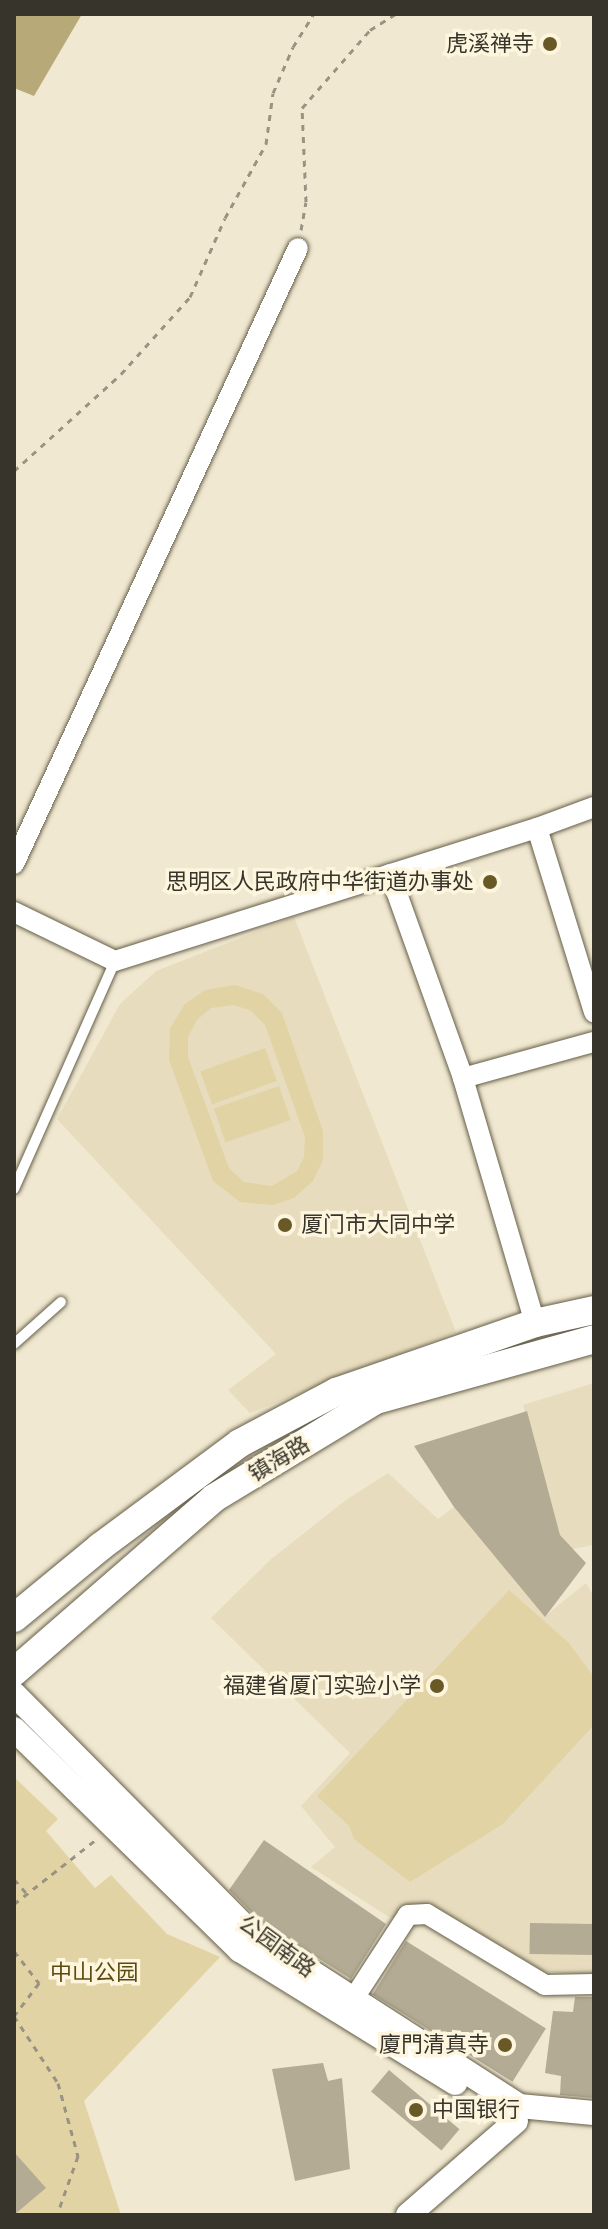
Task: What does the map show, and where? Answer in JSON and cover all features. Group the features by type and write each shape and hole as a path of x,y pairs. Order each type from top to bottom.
{"main road":[{"name":"镇海路","path":"14,1618 100,1547 240,1443 336,1392 535,1323 594,1310"},
{"name":"镇海路","path":"14,1672 214,1498 376,1400 594,1339"}],"street":[{"path":"14,864 298,248"},
{"path":"14,912 115,961 537,828 594,807"},
{"path":"537,828 594,1012"},
{"path":"390,874 463,1078 535,1323"},
{"path":"463,1078 594,1042"},
{"name":"公园南路","path":"14,1694 251,1933 519,2106 594,2113"},
{"name":"公园南路","path":"14,1729 240,1950 516,2121 594,2128"},
{"path":"354,1998 408,1915 427,1914 545,1985 594,1984"},
{"path":"408,2215 516,2121"}],"lane":[{"path":"14,1189 115,961"},
{"path":"14,1344 61,1302"}],"path":[{"path":"14,471 121,374 190,297 225,218 266,144 273,93 293,47 314,14"},
{"path":"298,248 306,202 302,108 370,30 396,14"},
{"path":"14,1904 114,1827"},
{"path":"14,1879 27,1894"},
{"path":"14,1951 39,1983 14,2016 58,2083 78,2156 57,2215"}],"shaded area":[{"path":"14,14 82,14 34,96 14,88"},
{"name":"厦门市大同中学","path":"294,917 456,1332 250,1413 228,1390 276,1354 57,1119 120,1004 156,971"},
{"path":"594,1383 594,1545 572,1549 560,1535 523,1405"},
{"name":"福建省厦门实验小学","path":"388,1473 438,1519 454,1507 545,1616 586,1583 594,1597 594,1975 520,1970 428,1925 389,1917 311,1867 335,1847 301,1806 350,1753 211,1618 270,1560 346,1500"}],"green space":[{"path":"235,985 263,994 282,1013 323,1131 323,1160 313,1181 294,1198 273,1205 240,1202 213,1181 169,1060 170,1028 185,1004 205,990","holes":["233,1005 250,1010 265,1025 305,1137 304,1157 297,1171 272,1186 244,1182 229,1168 188,1057 188,1037 197,1020 211,1008"]},
{"path":"265,1048 277,1081 212,1104 200,1072"},
{"path":"279,1086 291,1120 225,1143 214,1108"},
{"path":"509,1590 568,1642 594,1677 594,1725 503,1824 410,1882 354,1839 349,1826 317,1796"},
{"name":"中山公园","path":"14,1777 58,1819 46,1831 95,1888 111,1875 167,1934 220,1957 84,2101 121,2215 14,2215"}],"building":[{"path":"527,1411 560,1535 586,1563 545,1617 454,1507 414,1446"},
{"path":"264,1840 386,1924 351,1979 260,1921 229,1890"},
{"path":"530,1923 594,1924 593,1955 529,1954"},
{"path":"406,1941 546,2028 513,2082 373,1994"},
{"path":"575,1997 594,1997 594,2098 560,2095 561,2076 545,2073 553,2011 573,2012"},
{"path":"323,2063 328,2081 342,2078 350,2169 295,2181 272,2069"},
{"name":"中国银行","path":"389,2070 459,2129 441,2151 371,2091"},
{"path":"14,2152 46,2188 14,2215"}],"place":[{"name":"虎溪禅寺","path":"550,44"},
{"name":"思明区人民政府中华街道办事处","path":"490,882"},
{"name":"厦门市大同中学","path":"285,1225"},
{"name":"福建省厦门实验小学","path":"437,1686"},
{"name":"廈門清真寺","path":"505,2045"},
{"name":"中国银行","path":"416,2110"}]}
